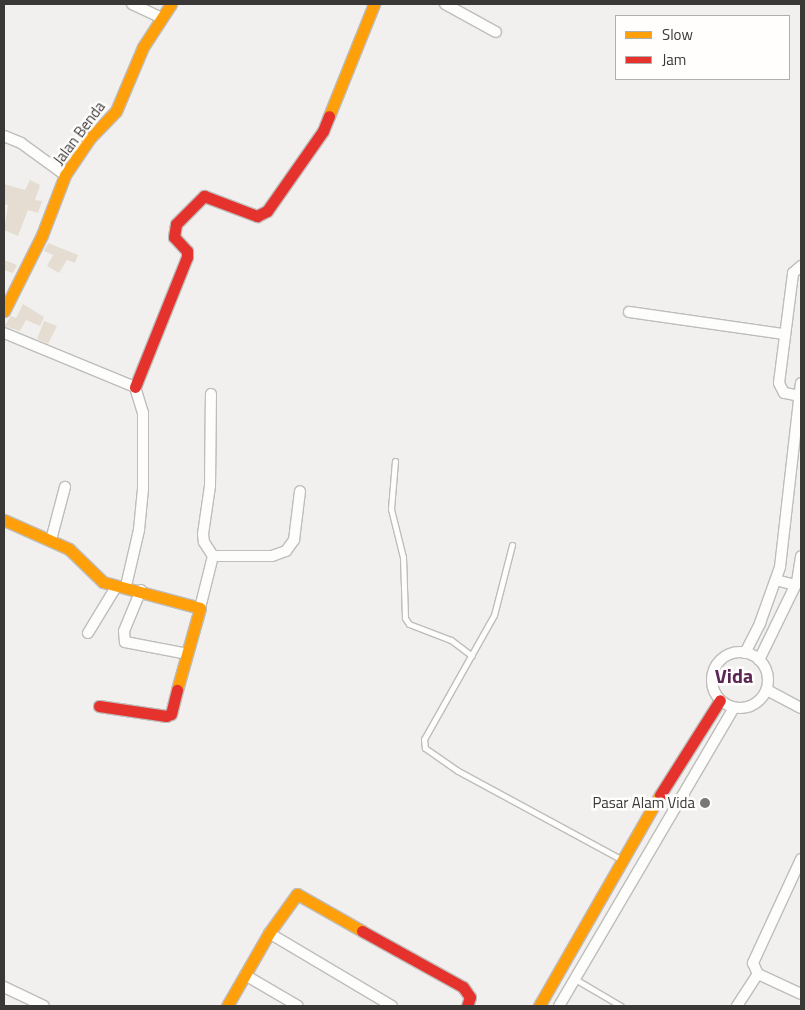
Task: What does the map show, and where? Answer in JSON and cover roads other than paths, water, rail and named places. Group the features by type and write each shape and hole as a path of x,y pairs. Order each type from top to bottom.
{"street":[{"path":"132,4 160,17"},
{"name":"Jalan Benda","path":"4,311 7,298 42,235 65,175 90,138 116,111 160,17 172,4"},
{"path":"135,387 187,257 187,251 174,237 176,224 204,196 257,216 267,211 323,131 374,4"},
{"path":"445,4 496,32"},
{"path":"4,136 21,143 65,175"},
{"path":"800,396 780,390 784,334 793,273 801,266"},
{"path":"629,312 784,334"},
{"path":"4,333 135,387 142,401 144,419 143,489 139,530 121,586 88,633"},
{"path":"745,653 760,623 776,580 781,558 801,383"},
{"path":"99,706 166,716 171,714 212,556 204,542 203,534 210,486 211,394"},
{"path":"52,540 65,487"},
{"path":"212,556 272,556 286,551 294,540 300,491"},
{"path":"4,520 52,540 68,549 103,582 141,590 200,608"},
{"path":"760,660 798,583 801,556"},
{"path":"776,580 798,583"},
{"path":"141,590 124,631 125,642 188,654"},
{"path":"745,653 760,660 768,674 767,690 757,703 734,708 720,700 711,679 717,664 729,654 745,653"},
{"path":"767,690 801,708"},
{"path":"539,1006 622,860 720,700"},
{"path":"559,1006 734,708"},
{"path":"801,859 755,954 753,963 758,974 801,994"},
{"path":"227,1006 269,933 293,896 301,894 463,987 470,998 467,1006"},
{"path":"269,933 392,1006"},
{"path":"737,1006 758,974"},
{"path":"245,976 298,1006"},
{"path":"4,987 44,1006"}],"lane":[{"path":"395,461 392,509 402,553 405,618 409,624 451,640 472,656"},
{"path":"512,545 494,615 424,739 426,750 458,771 622,860"},
{"path":"575,979 620,1006"}],"place":[{"name":"Pasar Alam Vida","path":"705,803"}],"district":[{"name":"Vida","path":"734,675"}]}
